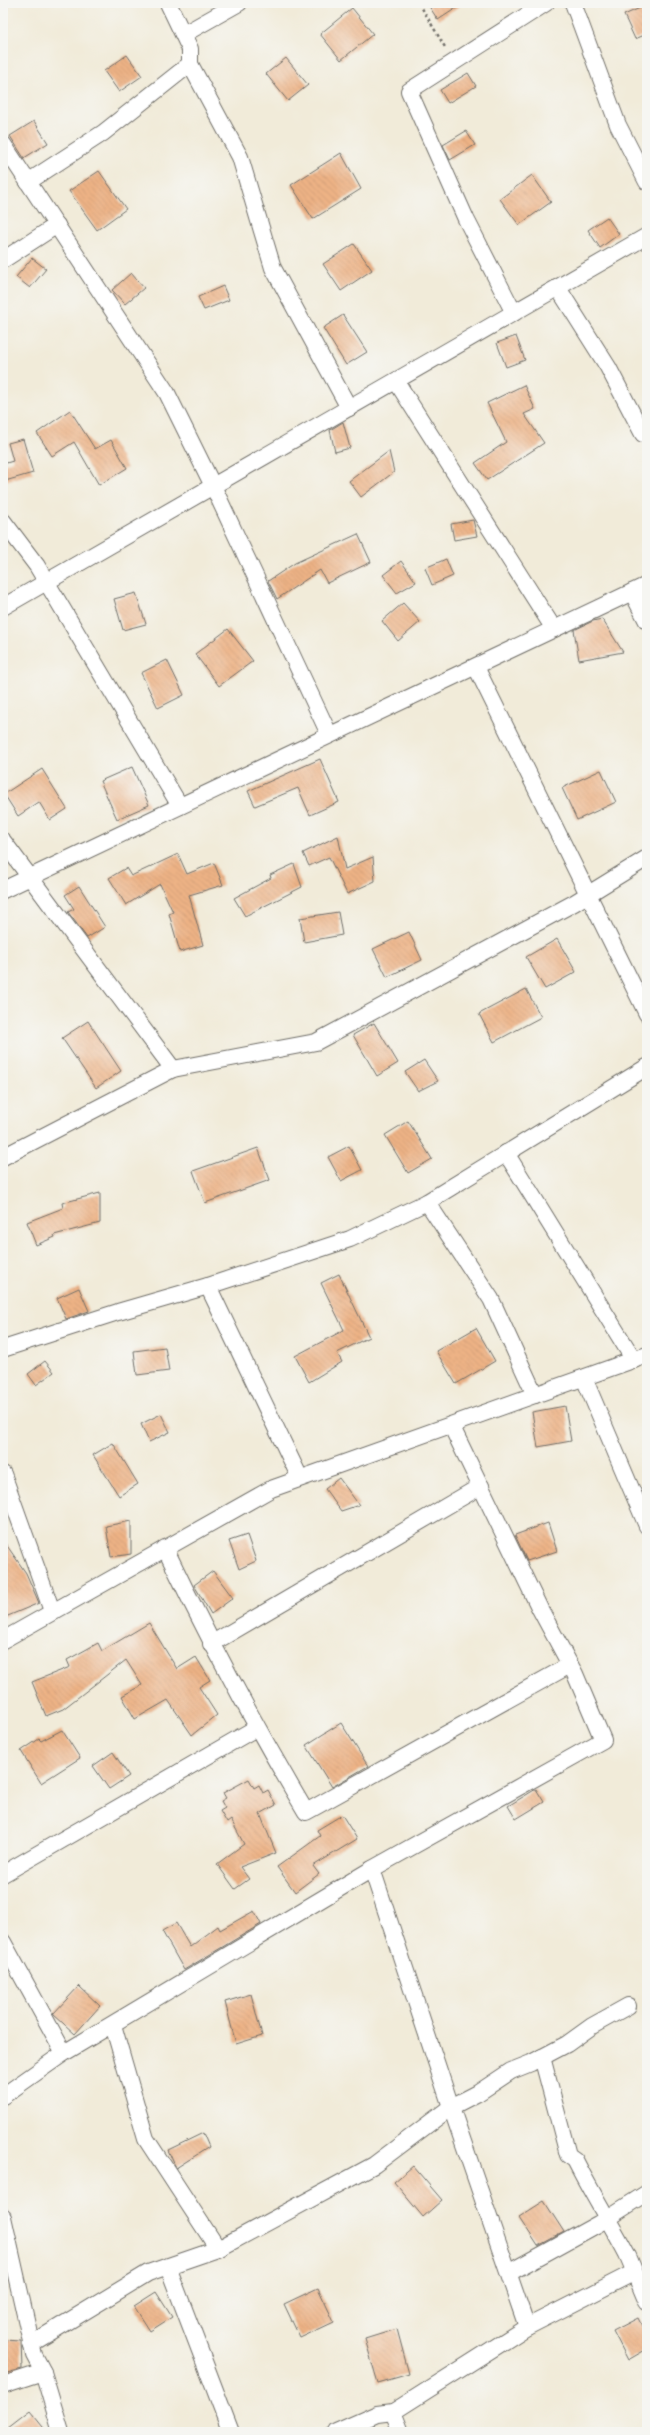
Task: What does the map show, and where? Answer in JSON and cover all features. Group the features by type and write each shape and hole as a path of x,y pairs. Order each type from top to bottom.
{"street":[{"path":"168,3 190,49 190,64 240,157 273,268 349,408"},
{"path":"184,34 239,3"},
{"path":"514,313 466,219 408,91 546,3"},
{"path":"573,3 618,124 647,182"},
{"path":"28,182 103,133 190,64"},
{"path":"3,144 167,394 213,486 328,734"},
{"path":"3,260 57,226"},
{"path":"3,607 647,236"},
{"path":"558,288 608,367 644,434"},
{"path":"396,381 554,629"},
{"path":"3,521 37,566 45,582 123,708 180,806"},
{"path":"3,890 328,734 647,585"},
{"path":"632,592 647,621"},
{"path":"476,666 647,1014"},
{"path":"3,841 173,1069"},
{"path":"3,1158 173,1069 316,1042 588,894 647,858"},
{"path":"3,1349 118,1312 208,1286 350,1239 427,1202 647,1067"},
{"path":"3,1640 52,1611 271,1489 640,1358 506,1153"},
{"path":"427,1202 491,1299 535,1395"},
{"path":"208,1286 300,1478"},
{"path":"584,1378 647,1526"},
{"path":"3,2096 64,2053 372,1869 603,1740 570,1665 540,1609 451,1425"},
{"path":"3,1474 52,1611"},
{"path":"211,1644 481,1486"},
{"path":"165,1548 211,1644 256,1728 306,1812 570,1665"},
{"path":"3,1874 256,1728"},
{"path":"372,1869 451,2107 528,2327"},
{"path":"3,1942 64,2053"},
{"path":"31,2344 148,2273 218,2249 374,2164 451,2107 478,2093 511,2071 542,2057 628,2006"},
{"path":"113,2025 146,2139 218,2249"},
{"path":"542,2057 568,2155 575,2160 600,2209 608,2218 628,2256 633,2272 647,2302"},
{"path":"509,2273 608,2218 647,2193"},
{"path":"3,2217 31,2344 34,2355 43,2372 61,2432"},
{"path":"168,2266 232,2432"},
{"path":"336,2432 378,2414 393,2412 528,2327 633,2272"},
{"path":"3,2385 43,2372"},
{"path":"393,2412 401,2432"}],"path":[{"path":"419,3 454,62"}],"building":[{"path":"427,3 464,3 438,20"},
{"path":"647,5 647,34 635,39 624,15"},
{"path":"352,8 373,34 341,60 320,34"},
{"path":"127,55 142,76 119,92 104,71"},
{"path":"286,58 308,85 288,101 266,74"},
{"path":"468,73 476,86 448,103 440,90"},
{"path":"34,121 48,143 24,158 10,136"},
{"path":"466,131 475,145 450,160 443,145"},
{"path":"341,153 361,189 313,219 291,185"},
{"path":"99,171 126,209 97,230 69,191"},
{"path":"532,175 551,202 519,225 500,199"},
{"path":"607,217 619,234 600,248 588,230"},
{"path":"354,244 372,270 341,291 323,264"},
{"path":"32,258 46,269 30,288 16,277"},
{"path":"131,273 144,288 125,304 112,290"},
{"path":"223,286 229,300 204,310 198,297"},
{"path":"343,315 367,352 346,365 323,328"},
{"path":"516,336 525,360 506,367 497,343"},
{"path":"524,385 535,409 524,414 544,443 487,480 475,463 506,442 487,403"},
{"path":"70,410 95,449 111,440 127,468 99,485 74,442 52,456 37,433"},
{"path":"343,422 350,448 335,452 330,430"},
{"path":"23,439 33,473 5,481 3,464 13,461 8,443"},
{"path":"389,451 394,472 361,497 349,481"},
{"path":"473,520 477,536 454,540 451,524"},
{"path":"358,534 371,562 327,583 320,570 277,599 268,581 295,563"},
{"path":"446,559 453,576 432,585 425,568"},
{"path":"401,561 416,582 397,593 383,575"},
{"path":"136,593 146,624 123,630 114,599"},
{"path":"403,603 420,622 398,641 382,621"},
{"path":"602,619 623,652 579,660 574,630 593,621"},
{"path":"228,629 253,661 219,686 195,654"},
{"path":"167,660 184,695 158,708 141,673"},
{"path":"320,759 339,802 310,815 298,788 255,806 248,791"},
{"path":"132,767 149,805 117,819 100,781"},
{"path":"42,769 67,809 50,820 39,802 18,816 4,794"},
{"path":"601,770 616,802 577,820 562,788"},
{"path":"338,836 345,869 373,857 375,881 347,894 329,857 309,866 303,853"},
{"path":"178,854 187,874 214,863 223,885 189,895 203,945 180,952 169,914 173,912 160,884 126,905 109,878 126,868 131,876"},
{"path":"294,864 302,887 245,916 234,898 271,878 270,875"},
{"path":"79,886 105,927 87,938 68,912 74,909 65,895"},
{"path":"338,912 342,935 304,942 300,918"},
{"path":"409,932 422,960 387,977 373,949"},
{"path":"557,939 576,972 545,989 526,957"},
{"path":"526,989 541,1017 494,1042 479,1014"},
{"path":"88,1021 121,1071 96,1088 62,1038"},
{"path":"374,1023 398,1063 377,1076 353,1035"},
{"path":"424,1060 438,1081 418,1091 405,1072"},
{"path":"408,1121 432,1159 408,1173 385,1135"},
{"path":"349,1146 362,1170 341,1181 328,1157"},
{"path":"258,1148 270,1180 205,1203 193,1171"},
{"path":"100,1193 100,1223 54,1235 55,1237 36,1245 27,1222 63,1208 62,1203"},
{"path":"339,1274 369,1337 337,1353 342,1362 309,1382 295,1356 344,1330 321,1283"},
{"path":"79,1288 89,1311 66,1319 57,1298"},
{"path":"476,1328 495,1361 456,1384 436,1351"},
{"path":"165,1347 169,1371 137,1375 134,1351"},
{"path":"45,1361 54,1372 36,1385 28,1374"},
{"path":"565,1406 571,1441 538,1447 532,1412"},
{"path":"161,1414 170,1432 149,1442 141,1424"},
{"path":"113,1443 138,1484 119,1496 93,1455"},
{"path":"339,1478 359,1505 341,1511 325,1489"},
{"path":"131,1521 131,1554 111,1557 106,1526"},
{"path":"548,1523 557,1551 527,1561 515,1535"},
{"path":"247,1535 256,1561 239,1569 229,1541"},
{"path":"3,1540 26,1573 39,1603 3,1618"},
{"path":"213,1571 233,1598 211,1614 194,1585"},
{"path":"149,1623 177,1669 196,1657 210,1680 199,1687 217,1715 192,1735 168,1700 135,1719 122,1696 142,1685 126,1660 63,1709 46,1716 32,1682 70,1667 67,1660 98,1643 102,1651"},
{"path":"341,1723 368,1766 332,1787 306,1745"},
{"path":"62,1730 80,1758 41,1783 21,1751 39,1739 41,1741"},
{"path":"113,1752 129,1776 109,1789 93,1766"},
{"path":"249,1779 254,1788 259,1785 263,1793 268,1790 276,1805 260,1814 276,1853 240,1867 249,1879 235,1889 217,1864 244,1844 231,1820 227,1823 220,1811 225,1808 221,1801 226,1798 223,1793"},
{"path":"536,1789 544,1802 516,1819 508,1806"},
{"path":"342,1815 357,1839 313,1866 319,1874 295,1892 277,1867 320,1836 317,1830"},
{"path":"254,1911 261,1924 184,1970 162,1931 176,1923 190,1947 218,1926 220,1930"},
{"path":"79,1986 100,2006 75,2034 53,2014"},
{"path":"251,1994 262,2036 236,2044 225,2002"},
{"path":"203,2133 209,2147 176,2168 168,2150"},
{"path":"413,2166 442,2200 423,2217 394,2182"},
{"path":"544,2201 564,2232 538,2246 519,2217"},
{"path":"318,2288 334,2322 300,2338 284,2304"},
{"path":"156,2292 172,2317 150,2331 134,2306"},
{"path":"638,2318 647,2336 647,2349 628,2360 613,2331"},
{"path":"397,2329 409,2374 378,2383 365,2339"},
{"path":"3,2340 21,2341 22,2369 3,2374"},
{"path":"30,2411 47,2432 3,2432"}]}
